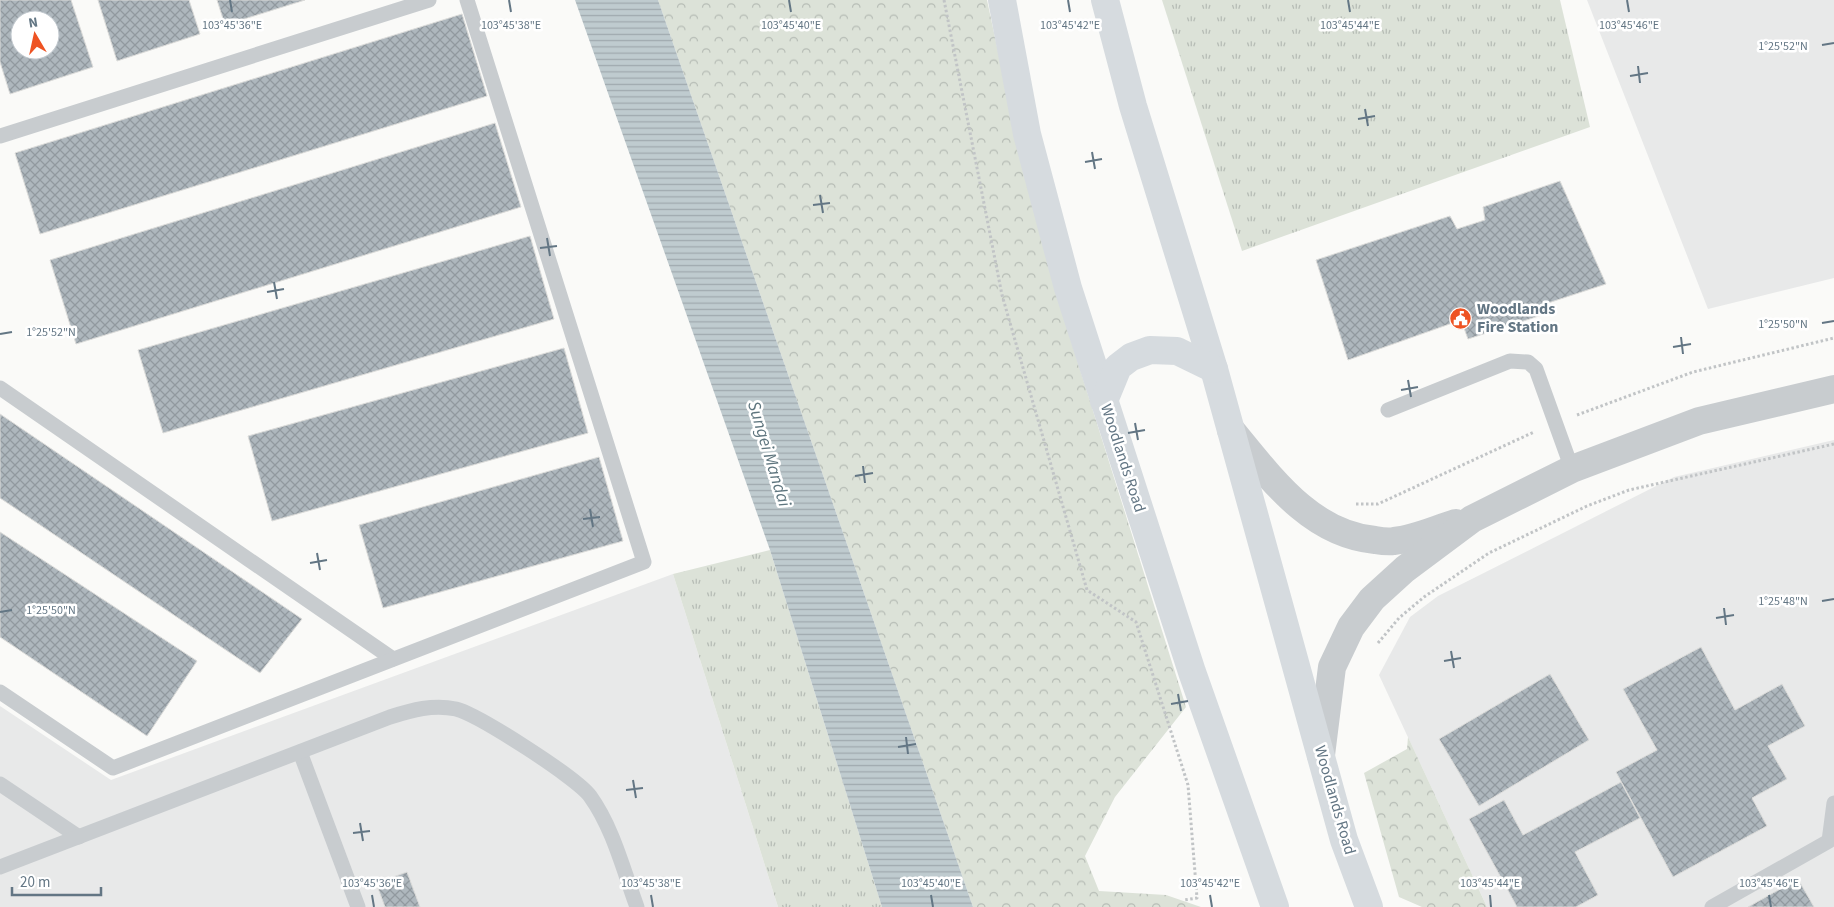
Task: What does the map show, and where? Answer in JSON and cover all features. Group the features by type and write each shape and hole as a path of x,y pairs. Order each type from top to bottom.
{"main road":[{"name":"Woodlands Road","path":"1002,0 1027,134 1068,288 1189,662 1275,907"},
{"name":"Woodlands Road","path":"1105,0 1133,106 1214,369 1344,840 1369,907"},
{"path":"1104,401 1118,367 1131,357 1150,350 1177,351 1214,369"}],"street":[{"path":"1231,430 1279,487 1306,511 1334,530 1364,539 1393,542 1472,519 1572,470 1699,421 1834,389"},
{"path":"1321,755 1332,667 1350,628 1372,599 1405,569 1472,519"}],"lane":[{"path":"0,136 429,0"},
{"path":"0,692 113,768 644,562 466,0"},
{"path":"1388,410 1510,361 1528,362 1536,369 1572,470"},
{"path":"0,388 393,659"},
{"path":"0,867 390,717 426,706 457,710 490,725 550,764 588,794 608,825 637,907"},
{"path":"300,752 358,907"},
{"path":"0,784 79,837"},
{"path":"1712,907 1829,841 1834,803"}],"path":[{"path":"944,0 1002,295 1088,590 1136,622 1188,785 1197,898 1184,900"},
{"path":"1353,504 1378,504 1556,423 1693,372 1834,338"},
{"path":"1377,645 1399,618 1424,597 1489,553 1587,506 1629,490 1834,444"}],"shaded area":[{"path":"1587,0 1834,0 1834,278 1708,309"},
{"path":"1834,440 1834,907 1487,907 1379,675 1410,617 1438,596 1674,477"},
{"path":"673,574 778,907 0,907 0,706 111,780"}],"green space":[{"path":"658,0 987,0 1015,131 1057,296 1186,707 1115,797 1085,856 1099,891 1166,895 1201,907 973,907"},
{"path":"1162,0 1560,0 1590,127 1242,251"},
{"path":"770,550 882,907 778,907 673,574"},
{"path":"1408,737 1487,907 1422,907 1399,897 1364,773 1407,749"}],"water":[{"name":"Sungei Mandai","path":"575,0 658,0 973,907 882,907 770,550"}],"building":[{"path":"0,0 71,0 93,67 10,94 0,62"},
{"path":"98,0 189,0 200,34 117,61"},
{"path":"217,0 305,0 225,25"},
{"path":"462,14 487,96 40,234 15,153"},
{"path":"495,123 521,207 76,344 50,260"},
{"path":"1560,181 1606,284 1548,303 1551,312 1468,339 1461,320 1348,360 1316,260 1450,216 1457,229 1485,220 1483,207"},
{"path":"530,236 554,319 163,433 138,350"},
{"path":"564,348 588,433 272,521 248,436"},
{"path":"0,414 302,619 260,673 0,498"},
{"path":"599,457 623,541 383,608 359,525"},
{"path":"0,532 197,661 147,736 0,637"},
{"path":"1701,647 1735,710 1782,684 1805,726 1768,746 1787,779 1752,798 1767,826 1673,877 1616,772 1657,750 1623,689"},
{"path":"1550,674 1589,740 1479,806 1439,739"},
{"path":"1621,782 1640,818 1575,852 1598,895 1576,907 1517,907 1469,819 1504,800 1523,835"},
{"path":"407,872 420,907 385,907 376,883"},
{"path":"1798,879 1814,907 1748,907"}],"place":[{"name":"Woodlands Fire Station","path":"1461,318"}]}
